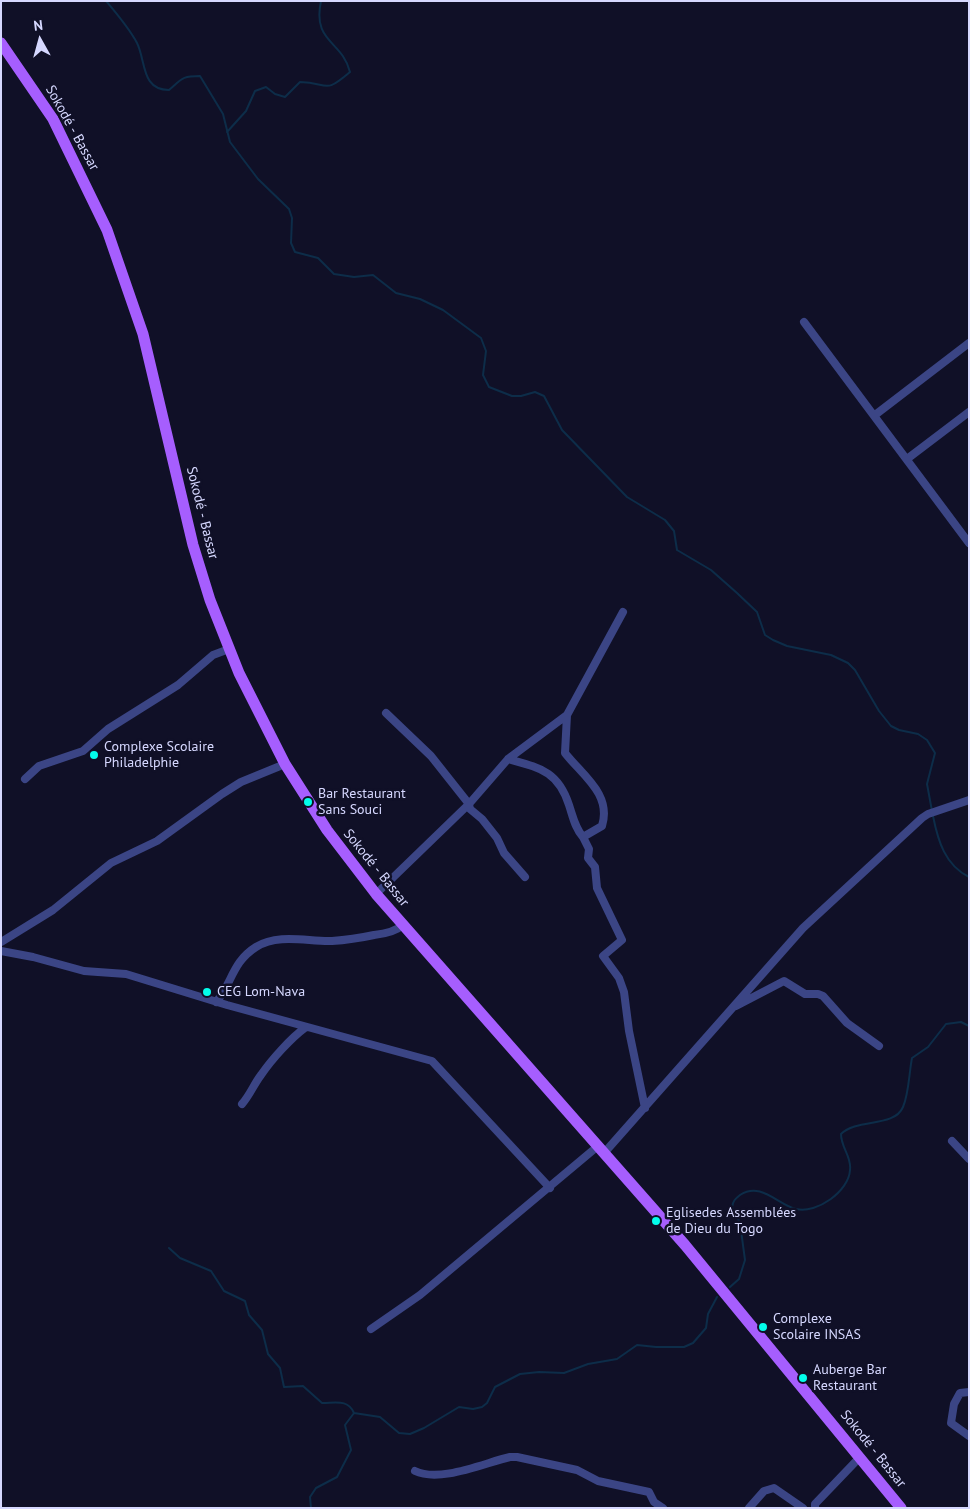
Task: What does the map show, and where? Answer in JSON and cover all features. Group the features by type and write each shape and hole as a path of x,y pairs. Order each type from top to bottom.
{"main road":[{"name":"Sokodé - Bassar","path":"1,43 52,119 77,166 116,255 143,334 201,571 229,649 262,721 286,764 327,830 376,894 601,1149 778,1356 901,1508"}],"street":[{"path":"804,322 969,543"},
{"path":"875,415 969,343"},
{"path":"907,459 969,412"},
{"path":"583,837 602,826 605,817 601,796 595,785 565,753 567,715 622,612"},
{"path":"24,779 39,766 82,751 108,729 178,685 213,655 229,649"},
{"path":"386,713 431,756 469,804 470,809 497,838 504,853 525,877"},
{"path":"376,894 469,804 508,759 567,715"},
{"path":"508,759 543,769 564,789 577,831 583,837 589,849 588,858 595,867 597,888 622,940 603,956 619,978 624,992 629,1031 645,1108"},
{"path":"1,942 53,910 112,863 157,841 228,790 241,782 286,764"},
{"path":"371,1329 420,1295 550,1188 601,1149 645,1108 730,1008 751,988 803,928 910,828 928,814 969,800"},
{"path":"216,1002 222,995 236,966 257,946 294,938 330,941 352,940 379,934 403,925"},
{"path":"1,951 33,957 84,971 126,974 216,1002 432,1061 550,1188"},
{"path":"730,1008 784,981 805,994 823,996 847,1023 879,1046"},
{"path":"242,1104 254,1089 260,1075 294,1035 306,1027"},
{"path":"952,1141 969,1159"},
{"path":"969,1392 960,1393 954,1404 951,1423 969,1436"},
{"path":"415,1470 429,1475 446,1473 510,1457 517,1457 577,1470 598,1481 649,1492 654,1502 662,1508"},
{"path":"813,1506 860,1458"},
{"path":"749,1508 764,1490 774,1488 803,1508"}],"waterway":[{"path":"106,1 137,43 146,73 153,85 160,89 169,90 182,79 200,76 223,114 230,142 258,179 289,209 292,218 291,243 295,252 318,258 334,274 354,277 373,275 396,293 420,299 443,310 481,338 486,351 483,375 489,387 512,396 521,396 535,392 544,396 562,430 627,497 665,520 674,531 677,550 711,570 757,612 765,635 787,646 831,655 848,663 855,670 879,711 891,726 899,730 918,734 927,740 935,753 927,784 932,811"},
{"path":"227,132 246,111 255,91 266,87 275,94 285,97 300,82 330,86 350,72 341,53 324,33 319,15 321,1"},
{"path":"933,816 940,843 948,859 969,877"},
{"path":"730,1287 739,1279 745,1260 740,1223 732,1207 736,1199 748,1191 762,1192 789,1207 804,1210 813,1208 831,1199 844,1186 850,1170 841,1134 856,1126 884,1121 898,1114 907,1096 912,1058 928,1047 946,1024 961,1022 969,1026"},
{"path":"169,1248 180,1258 211,1271 224,1291 245,1301 249,1315 262,1330 268,1354 280,1368 284,1387 303,1386 322,1403 337,1402 345,1404 354,1413"},
{"path":"311,1508 310,1497 316,1488 337,1477 351,1450 345,1425 354,1413 380,1417 399,1433 410,1434 424,1428 459,1407 473,1409 482,1407 487,1403 495,1387 520,1374 539,1372 564,1373 588,1364 617,1359 637,1345 684,1347 693,1343 706,1328 708,1314 717,1297"}],"place":[{"name":"Complexe Scolaire Philadelphie","path":"94,755"},
{"name":"Bar Restaurant Sans Souci","path":"308,802"},
{"name":"CEG Lom-Nava","path":"207,992"},
{"name":"Eglisedes Assemblées de Dieu du Togo","path":"656,1221"},
{"name":"Complexe Scolaire INSAS","path":"763,1327"},
{"name":"Auberge Bar Restaurant","path":"803,1378"}]}
